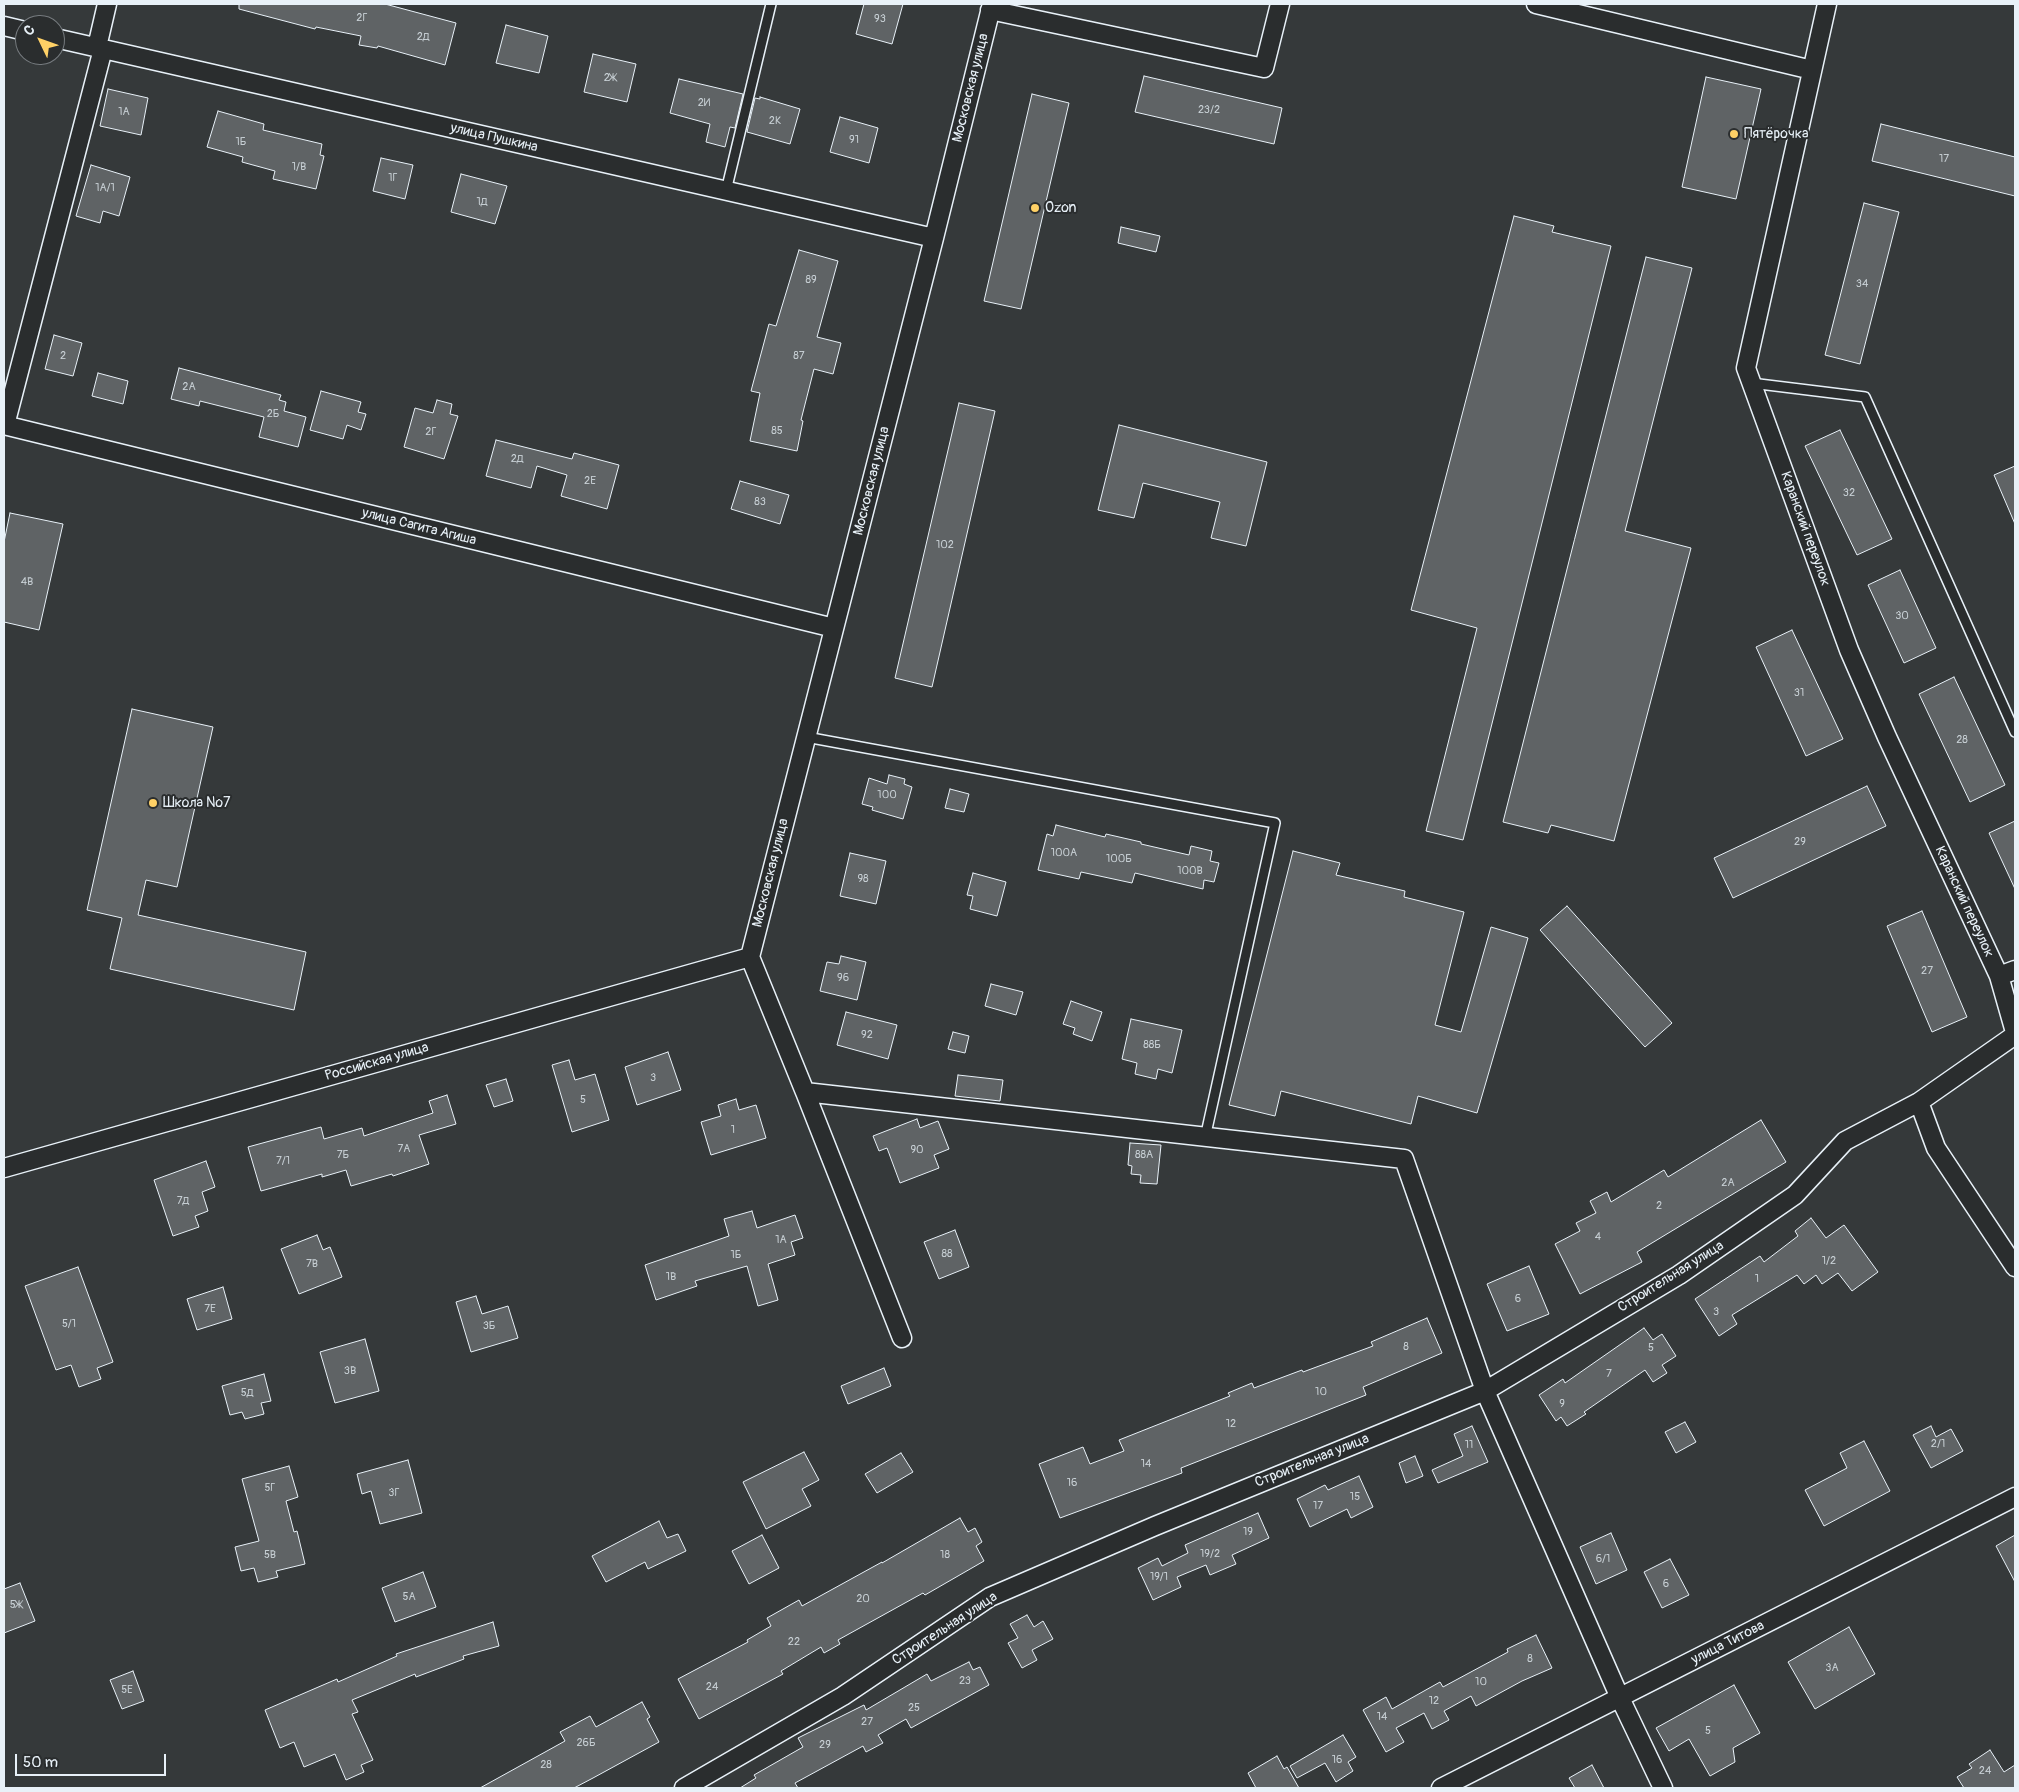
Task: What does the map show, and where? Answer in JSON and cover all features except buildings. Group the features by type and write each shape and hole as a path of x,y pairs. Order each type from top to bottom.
{"street":[{"path":"4,425 100,48 107,4"},
{"path":"991,7 1264,68 1280,4"},
{"path":"1536,4 1812,70"},
{"name":"Каранский переулок","path":"1827,4 1746,368 1849,650 1887,737 2007,973 2015,1033 1919,1102"},
{"name":"Московская улица","path":"750,957 934,238 991,7"},
{"name":"улица Пушкина","path":"65,40 934,238"},
{"name":"улица Сагита Агиша","path":"4,425 834,628"},
{"path":"750,957 902,1338"},
{"name":"Российская улица","path":"4,1168 750,957"},
{"path":"805,1092 1404,1160 1485,1391 1620,1698 1663,1788"},
{"path":"1919,1102 1936,1148 2015,1267"},
{"name":"Строительная улица","path":"684,1788 843,1696 990,1597 1155,1526 1485,1391 1679,1275 1795,1195 1844,1141 1919,1102"},
{"name":"улица Титова","path":"1441,1788 2015,1497"}],"lane":[{"path":"726,191 772,4"},
{"path":"1751,383 1865,396 2015,732"},
{"path":"806,737 1275,823 1204,1138"}],"place":[{"name":"Пятёрочка","path":"1734,134"},
{"name":"Ozon","path":"1035,208"},
{"name":"Школа №7","path":"153,803"}]}
